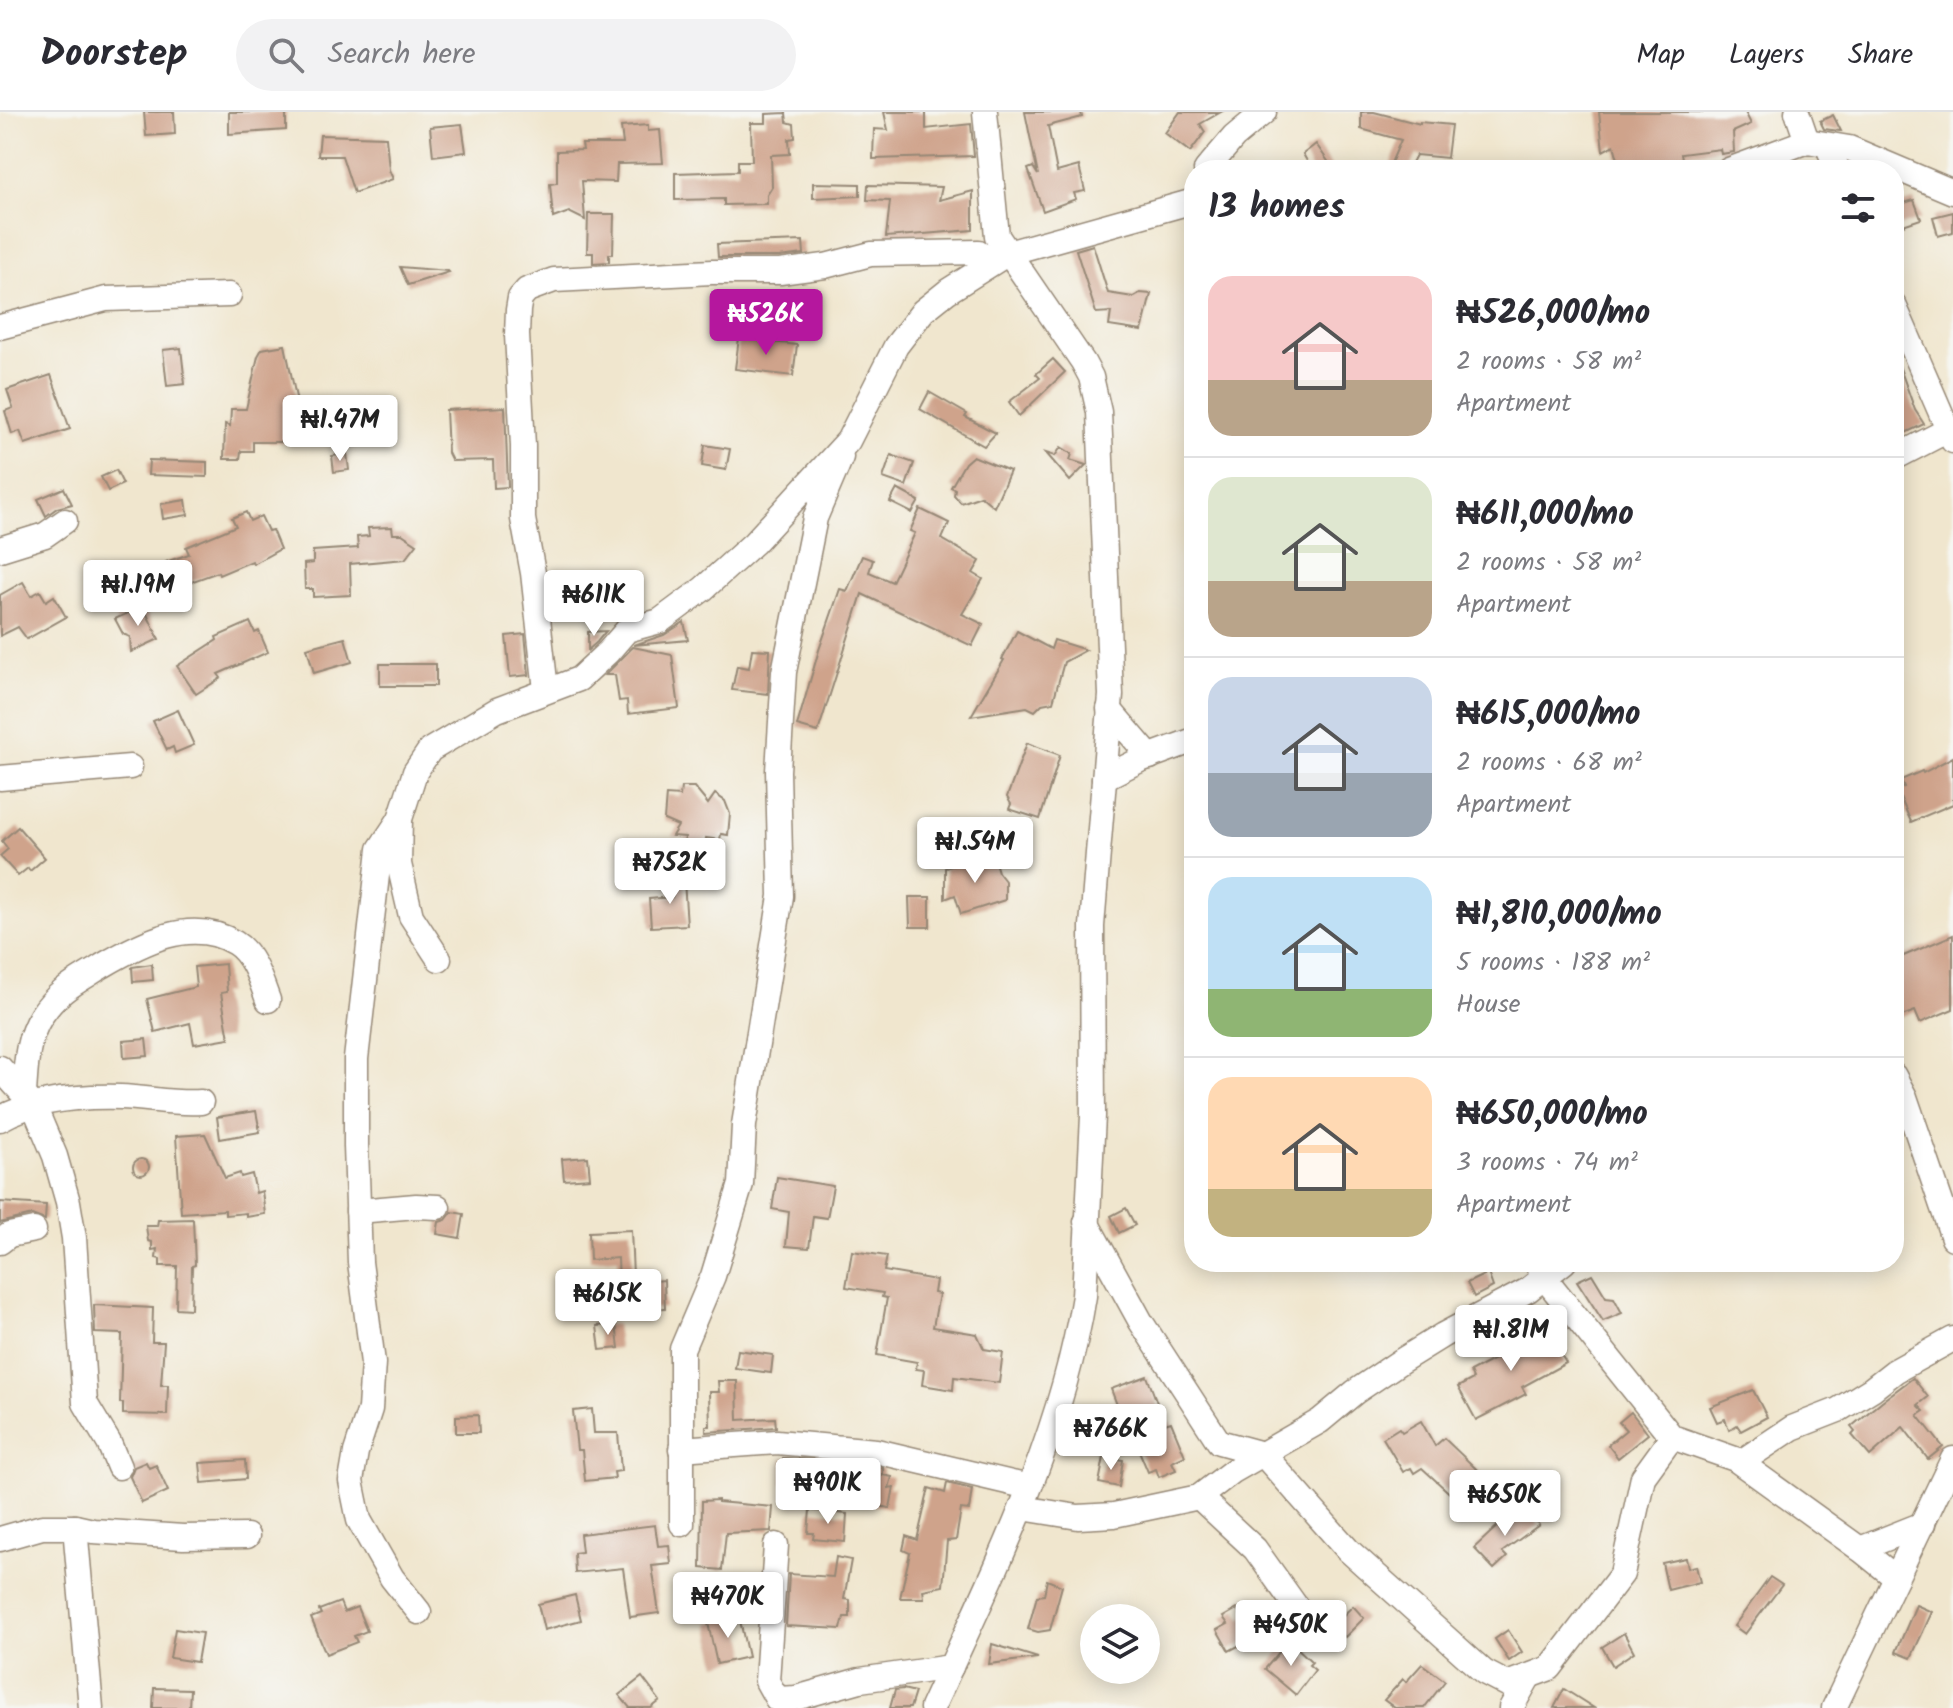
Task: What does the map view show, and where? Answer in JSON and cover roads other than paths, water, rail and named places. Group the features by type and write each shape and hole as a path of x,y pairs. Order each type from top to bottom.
{"street":[{"path":"932,1708 1025,1498 1060,1400 1078,1330 1084,1296 1093,1116 1092,926 1109,709 1107,578 1099,412 1091,377 1068,338 1000,257 985,112"},
{"path":"1214,160 1234,137 1264,112"},
{"path":"1797,112 1830,160"},
{"path":"1762,160 1817,143 1849,148 1877,160"},
{"path":"1904,171 1953,192"},
{"path":"682,1524 682,1349 713,1276 741,1184 746,1111 781,896 778,771 784,672 815,518 848,441 896,346 923,311 1000,257 1184,204"},
{"path":"546,690 533,573 523,519 517,335 520,298 527,290 554,280 712,272 780,272 825,266 871,254 979,252 1000,257"},
{"path":"0,327 106,299 229,295"},
{"path":"1904,328 1951,436 1904,454"},
{"path":"419,1612 392,1578 359,1520 351,1481 356,1452 370,1409 373,1363 360,1262 356,1059 380,849 400,819 415,772 430,750 497,710 579,679 627,630 660,621 703,589 754,543 848,441"},
{"path":"0,549 45,535 65,521"},
{"path":"1109,709 1150,757"},
{"path":"1104,778 1184,744"},
{"path":"0,778 130,767"},
{"path":"400,819 399,864 411,916 439,959"},
{"path":"29,1100 27,1050 39,1019 57,994 135,946 166,935 191,932 217,935 237,944 256,968 268,1000"},
{"path":"0,1068 29,1100 55,1156 74,1238 85,1403 109,1443 119,1467"},
{"path":"1904,1095 1953,1238"},
{"path":"0,1119 29,1100 123,1097 201,1102"},
{"path":"358,1211 438,1207"},
{"path":"1086,1222 1141,1322 1219,1442 1263,1454 1348,1550 1484,1672 1507,1684 1550,1668 1622,1574 1643,1477 1672,1437"},
{"path":"0,1242 9,1235 34,1230"},
{"path":"681,1449 777,1442 876,1451 1078,1517 1114,1515 1199,1497 1233,1471 1320,1421 1355,1392 1422,1348 1528,1290 1539,1272"},
{"path":"1542,1272 1672,1437 1741,1462 1896,1578"},
{"path":"1741,1462 1792,1428 1838,1410 1895,1371 1953,1339"},
{"path":"1834,1708 1953,1459"},
{"path":"1199,1497 1255,1549 1315,1633"},
{"path":"1860,1549 1923,1524"},
{"path":"0,1539 42,1527 183,1537 247,1536"},
{"path":"75,1527 91,1708"},
{"path":"776,1545 767,1681 777,1699 796,1698 860,1680 951,1667"},
{"path":"1511,1708 1529,1676"}]}
